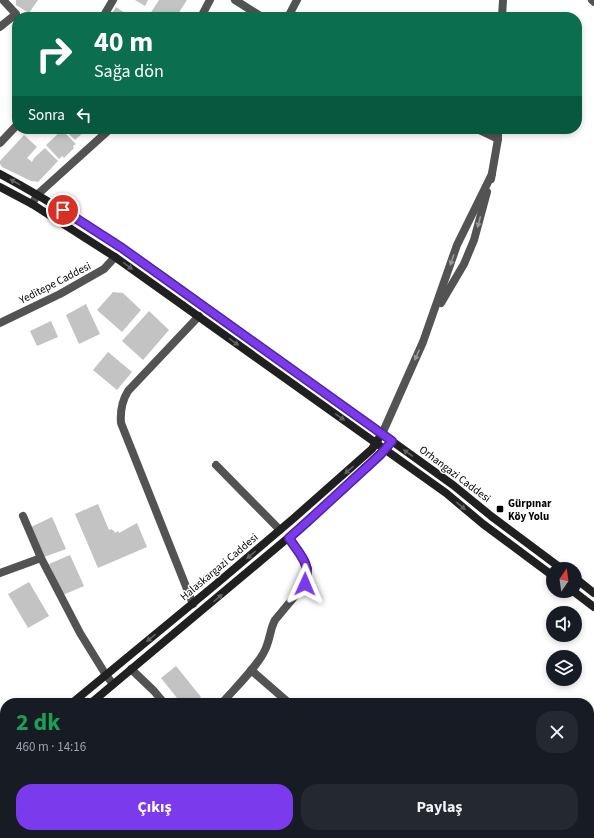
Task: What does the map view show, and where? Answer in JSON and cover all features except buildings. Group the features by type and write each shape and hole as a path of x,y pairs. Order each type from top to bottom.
{"main road":[{"name":"Orhangazi Caddesi","path":"0,174 38,194 161,275 453,485 491,516 552,562"},
{"name":"Orhangazi Caddesi","path":"0,187 32,204 83,236 154,284 446,493 483,524 546,571"},
{"path":"83,236 89,227"},
{"path":"154,284 161,275"},
{"path":"198,316 206,308"},
{"path":"264,364 270,354"},
{"name":"Halaskargazi Caddesi","path":"78,698 193,604 280,530 372,449 382,434"},
{"path":"97,698 289,538 392,441"},
{"path":"446,493 453,485"},
{"path":"483,524 491,516"},
{"path":"280,530 289,538"},
{"path":"514,547 522,539"},
{"path":"582,584 594,593"},
{"path":"582,597 594,606"},
{"path":"193,604 197,615"}],"street":[{"path":"4,0 14,12"},
{"path":"106,12 113,0"},
{"path":"204,12 210,0"},
{"path":"235,0 254,12"},
{"path":"291,12 297,0"},
{"path":"502,12 503,0"},
{"path":"0,27 12,17"},
{"path":"0,143 12,130"},
{"path":"32,204 38,194 104,134"},
{"path":"487,134 498,140"},
{"path":"432,319 464,264 474,240 492,174 498,134"},
{"path":"382,434 432,319 457,245 492,174"},
{"name":"Yeditepe Caddesi","path":"0,323 60,294 104,269 115,257"},
{"path":"193,604 121,423 120,416 122,402 128,391 198,316"},
{"path":"216,466 280,530"},
{"path":"23,516 41,558 80,633 113,684"},
{"path":"226,698 251,670 266,649 275,620 305,584 308,569 289,538"},
{"path":"0,573 41,558"},
{"path":"131,669 160,698"},
{"path":"251,670 283,698"}],"place":[{"name":"Gürpınar Köy Yolu","path":"500,509"}],"route":[{"path":"63,210 161,275 392,441 380,455 289,538 308,569 305,584"}]}
